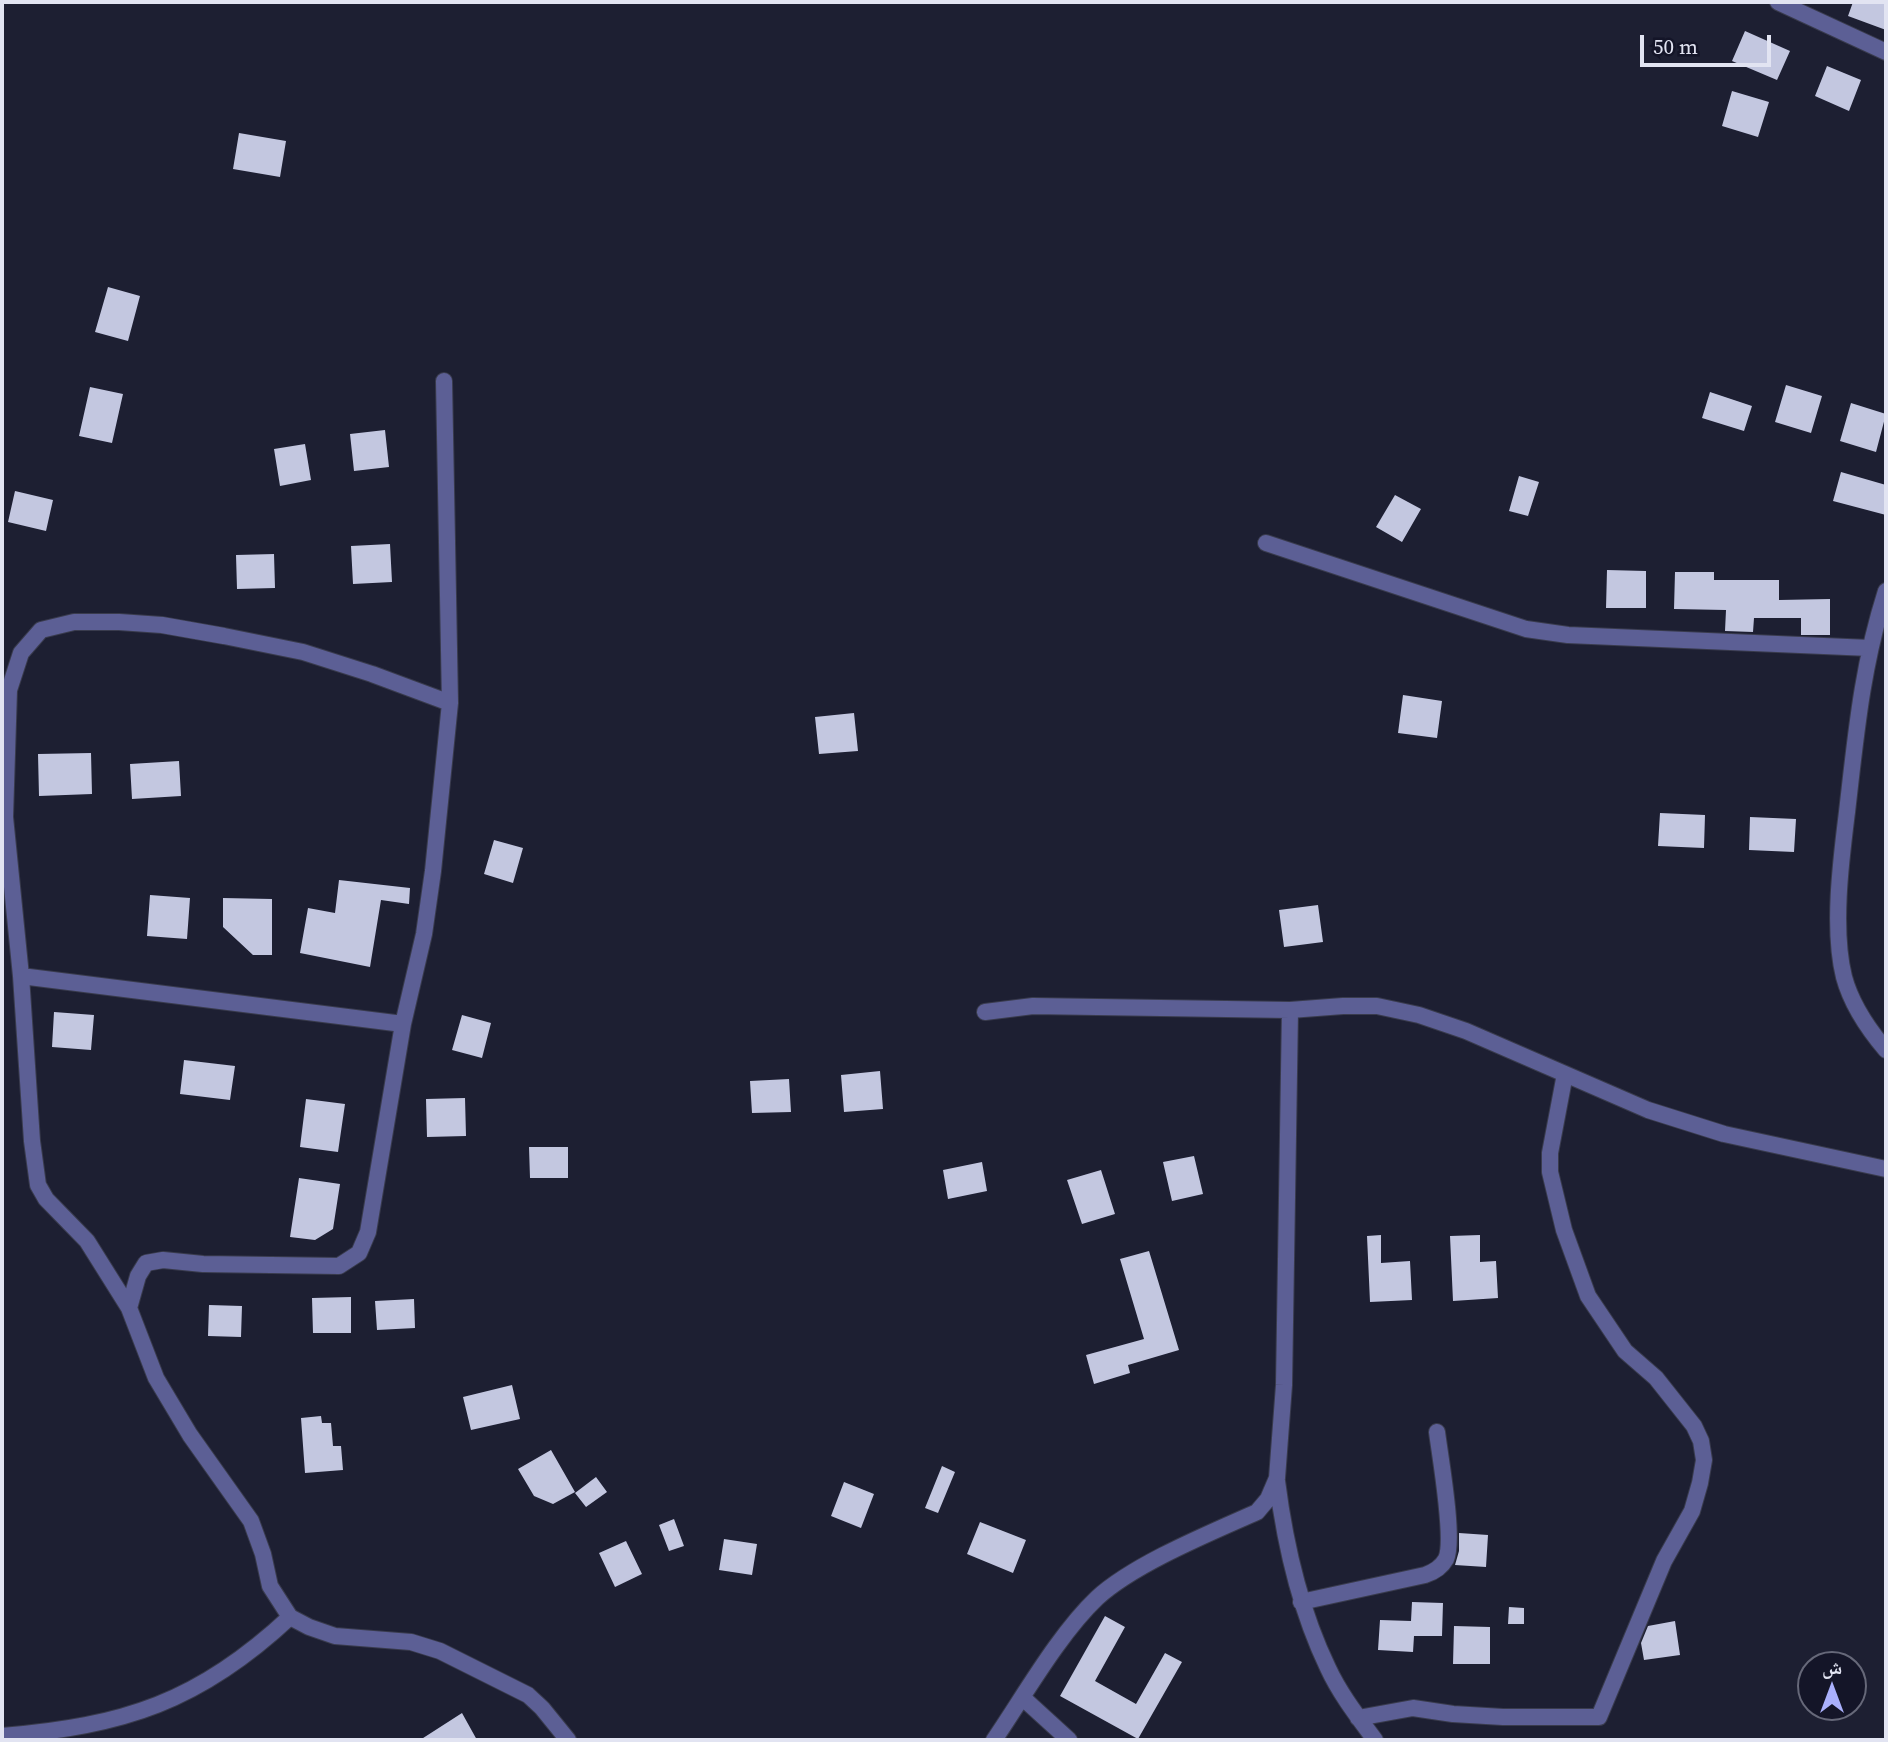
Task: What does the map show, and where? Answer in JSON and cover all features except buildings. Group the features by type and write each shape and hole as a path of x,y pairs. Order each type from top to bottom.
{"street":[{"path":"1778,2 1886,52"},
{"path":"129,1308 138,1276 146,1263 163,1260 203,1265 339,1266 359,1253 368,1232 404,1024 424,934 450,703 444,381"},
{"path":"1266,542 1525,629 1568,635 1870,648"},
{"path":"1886,591 1870,648 1858,714 1839,886 1844,978 1866,1024 1886,1051"},
{"path":"450,703 303,652 224,636 162,625 119,622 74,622 41,630 21,653 9,690 5,817 21,976 32,1141 38,1185 56,1212 87,1241 129,1308 156,1378 190,1435 251,1521 263,1554 270,1586 290,1617 335,1636 411,1642 440,1651 528,1695 568,1740"},
{"path":"21,976 404,1024"},
{"path":"985,1012 1033,1006 1290,1010 1377,1006 1419,1015 1466,1031 1648,1110 1724,1134 1886,1169"},
{"path":"1290,1010 1284,1385 1277,1478 1301,1602 1328,1668 1358,1718 1375,1740"},
{"path":"1358,1718 1413,1708 1503,1717 1600,1717 1664,1561 1692,1511 1703,1460 1701,1441 1694,1426 1671,1395 1625,1350 1610,1331 1588,1296 1564,1230 1550,1172 1550,1153 1565,1074"},
{"path":"1301,1602 1425,1575 1441,1567 1448,1550 1447,1506 1437,1432"},
{"path":"993,1740 1081,1616 1113,1585 1147,1565 1257,1511 1268,1499 1277,1478"},
{"path":"1257,1511 1284,1521"},
{"path":"2,1735 90,1726 172,1700 210,1679 259,1646 290,1617"},
{"path":"1023,1698 1069,1740"}]}
